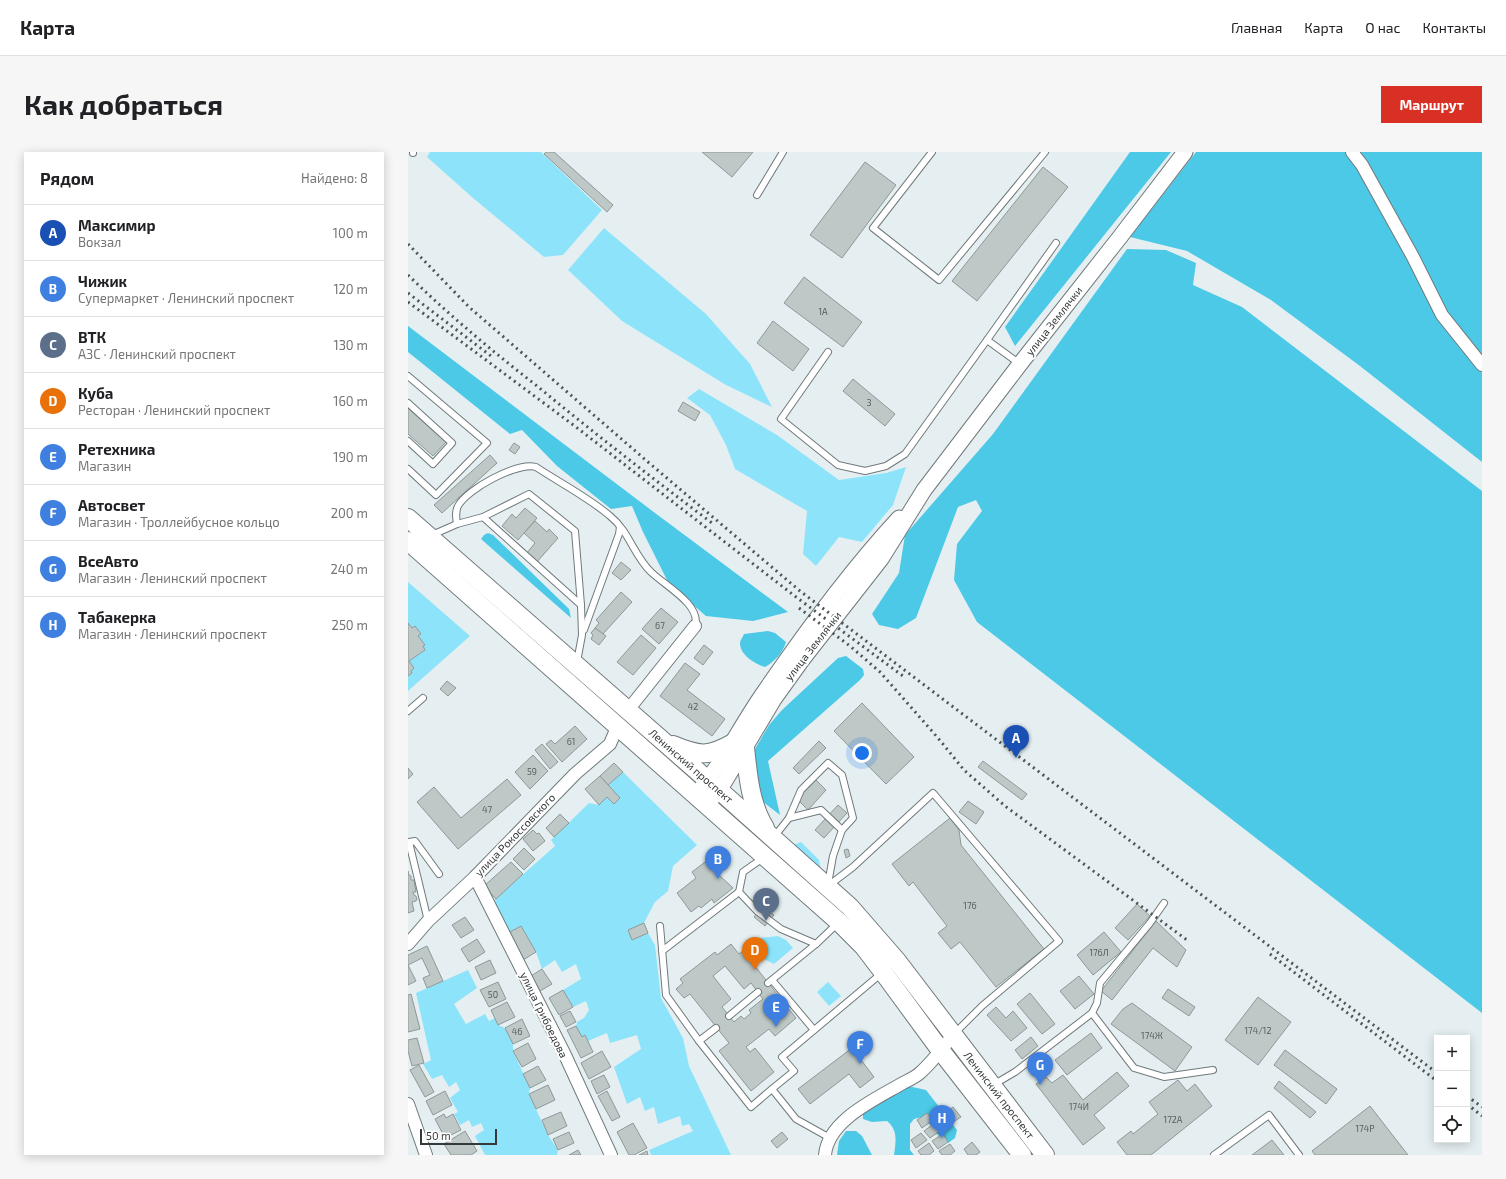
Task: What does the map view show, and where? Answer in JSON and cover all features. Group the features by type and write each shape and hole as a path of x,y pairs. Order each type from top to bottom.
{"main road":[{"name":"Ленинский проспект","path":"408,518 714,785 850,907 897,961 1045,1155"},
{"name":"Ленинский проспект","path":"408,541 618,725 839,922 864,948 883,972 941,1051 1022,1155"},
{"path":"661,739 688,751 705,754 739,745 751,793 762,823 773,839"}],"street":[{"name":"улица Землячки","path":"701,800 714,785 739,745 772,680 869,550 924,490 1185,152"},
{"path":"1352,152 1362,166 1413,257 1442,315 1482,365"},
{"path":"628,710 695,626"},
{"name":"улица Рокоссовского","path":"408,944 428,921 475,876 575,774 610,744 618,725"},
{"name":"улица Грибоедова","path":"475,876 564,1055 611,1155"},
{"path":"825,1155 830,1138 843,1122 856,1111 920,1073 941,1051 953,1035"},
{"path":"408,1104 426,1155"}],"lane":[{"path":"757,195 783,152"},
{"path":"932,152 873,228 938,280 1045,152"},
{"path":"828,352 781,419 838,465 865,471 886,466 905,454 1056,243"},
{"path":"988,340 1020,364"},
{"path":"408,376 487,443 436,495 408,469"},
{"path":"408,403 452,443 433,464 408,442"},
{"path":"457,524 455,514 458,506 463,499 472,492 505,473 531,466 536,468 609,515 620,527 639,558 650,572 690,605 696,618 695,626"},
{"path":"429,536 457,524 482,517 529,494 574,531 581,605 582,635"},
{"path":"482,517 581,605"},
{"path":"576,665 582,635 619,534 620,527"},
{"path":"408,711 422,698"},
{"path":"773,839 789,818 801,790 828,762 842,775 853,818 842,830 832,856 827,887"},
{"path":"827,887 853,867 933,793 1054,935 1059,941 982,1006 953,1035"},
{"path":"789,818 821,810 842,830"},
{"path":"428,921 409,842 415,841 439,874"},
{"path":"662,951 739,892 742,872 766,856"},
{"path":"739,892 757,911 781,929 816,944"},
{"path":"992,1086 1015,1072 1092,1013 1097,1002 1100,983 1150,923 1164,903"},
{"path":"814,1030 770,982 816,944 839,922"},
{"path":"660,926 666,995 750,1107 794,1071 782,1057 883,972"},
{"path":"729,1016 758,992"},
{"path":"1092,1013 1134,1068 1164,1077 1213,1070"},
{"path":"699,1041 716,1028"},
{"path":"772,1089 796,1119 830,1138"},
{"path":"1214,1155 1269,1115 1299,1155"}],"shaded area":[{"path":"430,152 541,152 602,210 563,255 544,257 473,198 427,157"},
{"path":"1130,152 1171,152 1015,346 1005,327"},
{"path":"1196,152 1482,152 1482,462 1360,366 1271,300 1187,251 1130,237"},
{"path":"604,228 706,314 750,364 772,407 726,385 622,321 568,270"},
{"path":"1127,249 1166,250 1196,263 1193,285 1242,307 1482,491 1482,1013 977,622 954,580 957,544 982,511 976,500 958,507 916,618 898,629 879,625 872,614 899,573 905,535 993,434"},
{"path":"408,326 788,612 753,621 706,616 669,584 643,532 632,506 611,509 557,466 522,430 510,434 408,352"},
{"path":"699,389 777,435 839,480 886,473 906,467 893,505 862,542 839,537 816,566 803,554 807,511 735,469 726,445 710,415 687,398"},
{"path":"488,533 493,535 569,609 571,618 481,539"},
{"path":"408,582 470,636 408,691 408,676 412,673 411,671 414,668 409,661 425,650 423,646 425,645 418,636 421,634 415,626 412,628 408,623"},
{"path":"768,631 775,633 786,642 778,657 765,667 757,664 745,655 742,651 740,641 744,634"},
{"path":"846,656 863,669 864,675 768,761 780,815 758,798 752,773 755,749 769,725 782,710 838,658"},
{"path":"623,772 697,845 673,866 668,891 655,902 644,923 628,930 632,940 648,933 655,945 661,998 683,1038 689,1066 731,1155 651,1155 649,1150 693,1131 689,1124 682,1126 680,1116 658,1124 654,1107 645,1111 640,1097 627,1104 614,1067 641,1049 637,1035 610,1043 607,1033 588,1041 585,1035 582,1037 576,1026 577,1022 584,1018 589,1010 586,1001 573,1007 563,990 581,979 576,964 562,972 555,960 542,969 536,952 521,926 508,933 492,902 555,846 551,840 589,803 599,805 607,797 614,804 620,799 608,785"},
{"path":"801,842 819,860 821,870 793,845"},
{"path":"778,936 786,940 793,948 774,964 756,955 749,946 759,938"},
{"path":"468,970 477,988 454,1004 466,1024 485,1014 489,1021 495,1018 498,1025 505,1028 513,1044 513,1051 530,1088 529,1094 548,1135 558,1150 557,1155 485,1155 475,1136 484,1130 481,1123 472,1127 469,1120 460,1125 454,1114 458,1112 450,1098 460,1090 456,1082 449,1087 442,1075 432,1079 423,1064 431,1060 416,993"},
{"path":"828,982 841,996 829,1006 817,992"},
{"path":"908,1086 926,1090 957,1130 955,1138 948,1143 940,1137 922,1117 914,1119 910,1124 910,1150 914,1155 894,1155 895,1132 891,1125 887,1121 872,1122 863,1119 863,1114"},
{"path":"846,1131 856,1131 862,1136 872,1155 837,1155 839,1141"}],"building":[{"path":"546,152 554,152 613,205 607,212 544,154"},
{"path":"702,152 753,152 732,177"},
{"path":"865,162 896,185 842,258 810,235"},
{"path":"1043,167 1068,187 977,301 952,281"},
{"path":"804,277 862,322 843,347 784,303"},
{"path":"773,321 809,349 793,371 757,343"},
{"path":"853,379 895,414 885,426 843,391"},
{"path":"683,402 700,412 695,421 678,411"},
{"path":"408,408 446,442 433,456 408,434"},
{"path":"514,443 520,447 515,454 509,450"},
{"path":"490,455 497,463 442,513 434,505"},
{"path":"525,508 537,518 518,540 502,526 512,514 516,518"},
{"path":"535,521 547,532 549,529 558,538 536,563 526,554 535,543 524,533"},
{"path":"621,562 631,570 621,580 612,573"},
{"path":"621,592 632,602 603,634 595,628 599,623 596,620"},
{"path":"661,608 678,622 659,644 642,629"},
{"path":"408,623 412,628 415,626 421,634 418,636 425,645 423,646 425,650 409,661 414,668 411,671 412,673 408,676"},
{"path":"595,628 606,636 599,645 591,639 593,635 591,633"},
{"path":"641,635 656,648 633,675 617,662"},
{"path":"704,645 713,652 703,665 694,658"},
{"path":"685,663 700,674 687,690 725,719 712,736 660,696"},
{"path":"447,681 456,688 448,696 440,689"},
{"path":"862,703 914,757 886,784 834,731"},
{"path":"575,726 587,739 562,762 546,744 551,740 555,744"},
{"path":"819,741 826,748 799,774 793,768"},
{"path":"542,744 558,762 550,769 535,750"},
{"path":"533,755 548,771 530,789 515,772"},
{"path":"983,761 1027,794 1022,800 978,767"},
{"path":"614,763 623,772 608,785 600,776"},
{"path":"408,768 413,774 408,779"},
{"path":"600,776 620,798 614,804 607,797 599,805 585,789"},
{"path":"507,779 521,795 458,849 417,802 434,787 461,818"},
{"path":"816,780 826,790 808,810 797,799"},
{"path":"968,801 984,812 976,824 959,812"},
{"path":"838,805 847,813 824,838 815,830"},
{"path":"560,814 569,823 554,837 546,828"},
{"path":"950,818 959,830 961,845 1044,949 996,987 960,942 951,949 938,933 947,926 913,882 909,886 892,864"},
{"path":"533,830 537,834 539,833 545,841 533,851 523,839"},
{"path":"524,848 535,859 524,870 513,859"},
{"path":"848,849 850,856 846,858 844,850"},
{"path":"511,862 523,874 496,899 484,886"},
{"path":"705,862 733,888 714,903 712,899 701,908 699,906 691,912 677,893 696,878 692,872"},
{"path":"408,871 409,875 411,876 411,880 414,880 416,892 413,892 417,899 416,901 412,902 414,911 408,913"},
{"path":"1137,904 1150,916 1128,940 1115,928"},
{"path":"763,906 774,915 765,926 754,917"},
{"path":"465,917 474,930 461,938 452,925"},
{"path":"1156,921 1186,950 1177,967 1153,948 1112,1000 1101,991"},
{"path":"644,923 648,933 632,940 628,930"},
{"path":"521,926 536,952 523,960 508,933"},
{"path":"1104,932 1121,952 1093,975 1077,955"},
{"path":"477,939 485,952 469,962 461,949"},
{"path":"731,944 739,954 743,951 796,1018 775,1036 769,1029 746,1047 750,1052 755,1048 774,1072 751,1091 719,1051 729,1043 690,994 684,998 676,989 683,983 680,979 715,952 717,955","holes":["725,966 744,989 751,983 763,999 749,1010 751,1013 744,1019 741,1016 734,1022 722,1007 731,999 713,976"]},
{"path":"427,946 443,981 427,988 423,978 430,975 422,958 408,965 408,955"},
{"path":"490,960 496,973 481,980 475,967"},
{"path":"408,965 416,981 408,985"},
{"path":"542,969 552,984 540,991 531,976"},
{"path":"1079,976 1094,994 1075,1009 1060,991"},
{"path":"498,982 506,999 489,1007 480,990"},
{"path":"1168,989 1195,1007 1189,1016 1162,998"},
{"path":"563,990 573,1007 559,1015 549,998"},
{"path":"1030,993 1055,1024 1042,1034 1017,1004"},
{"path":"411,994 420,1029 408,1032 408,995"},
{"path":"1258,997 1291,1022 1258,1065 1225,1040"},
{"path":"507,1002 515,1017 498,1025 491,1010"},
{"path":"1132,1003 1192,1047 1175,1071 1111,1024 1123,1009"},
{"path":"996,1007 1006,1018 1013,1011 1027,1028 1011,1041 987,1015"},
{"path":"570,1011 576,1022 566,1027 560,1016"},
{"path":"522,1019 530,1036 513,1044 505,1028"},
{"path":"576,1026 582,1037 585,1035 593,1052 581,1058 567,1030"},
{"path":"1091,1033 1102,1048 1067,1075 1055,1060"},
{"path":"1031,1037 1038,1046 1022,1059 1015,1050"},
{"path":"417,1038 424,1063 412,1066 408,1051 408,1040"},
{"path":"528,1043 536,1059 522,1067 513,1051"},
{"path":"852,1048 874,1077 860,1088 849,1074 810,1104 798,1089"},
{"path":"1285,1050 1337,1089 1326,1104 1274,1065"},
{"path":"602,1051 611,1067 589,1079 581,1063"},
{"path":"419,1065 434,1092 425,1097 410,1070"},
{"path":"538,1066 546,1080 530,1088 523,1074"},
{"path":"1117,1072 1129,1086 1094,1115 1105,1128 1083,1145 1036,1084 1046,1077 1052,1083 1063,1075 1083,1100"},
{"path":"604,1075 610,1087 597,1094 591,1081"},
{"path":"1178,1080 1187,1091 1195,1084 1212,1106 1151,1155 1127,1155 1117,1142 1131,1131 1133,1134 1158,1114 1149,1102"},
{"path":"1279,1081 1316,1112 1310,1118 1274,1088"},
{"path":"548,1085 555,1100 536,1109 529,1094"},
{"path":"445,1091 452,1105 433,1115 426,1101"},
{"path":"607,1091 620,1117 612,1121 598,1096"},
{"path":"1370,1106 1408,1155 1315,1155 1312,1151"},
{"path":"953,1107 961,1117 953,1122 946,1112"},
{"path":"561,1112 567,1126 548,1135 542,1120"},
{"path":"927,1113 933,1120 922,1128 917,1120"},
{"path":"444,1114 446,1118 453,1114 461,1130 445,1138 435,1119"},
{"path":"633,1123 647,1148 634,1155 629,1155 617,1132"},
{"path":"935,1123 940,1131 930,1138 924,1131"},
{"path":"465,1131 477,1151 471,1155 451,1155 444,1144"},
{"path":"569,1132 574,1143 558,1150 553,1139"},
{"path":"782,1132 788,1139 777,1148 771,1141"},
{"path":"921,1133 927,1140 916,1148 911,1140"},
{"path":"943,1134 948,1142 938,1149 932,1141"},
{"path":"1272,1140 1284,1155 1252,1155"},
{"path":"972,1142 980,1152 976,1155 968,1155 964,1149"},
{"path":"929,1143 934,1151 929,1155 921,1155 918,1151"},
{"path":"950,1144 955,1151 950,1155 942,1155 939,1151"},
{"path":"578,1150 581,1155 569,1155"},
{"path":"647,1151 648,1155 639,1155"}],"railway":[{"path":"408,244 469,307 800,591 1434,1071"},
{"path":"408,275 423,290 504,360 623,455 712,523"},
{"path":"408,293 491,356"},
{"path":"408,302 576,427 796,597 903,676"},
{"path":"799,608 850,646 880,672 964,770 1005,806 1187,940"},
{"path":"1270,954 1434,1079"},
{"path":"1470,1098 1482,1107"},
{"path":"1470,1106 1482,1116"}],"place":[{"name":"Максимир","path":"1016,758"},
{"name":"Чижик","path":"718,879"},
{"name":"ВТК","path":"766,921"},
{"name":"Куба","path":"755,970"},
{"name":"Ретехника","path":"776,1027"},
{"name":"Автосвет","path":"860,1064"},
{"name":"ВсеАвто","path":"1040,1085"},
{"name":"Табакерка","path":"942,1138"}]}
